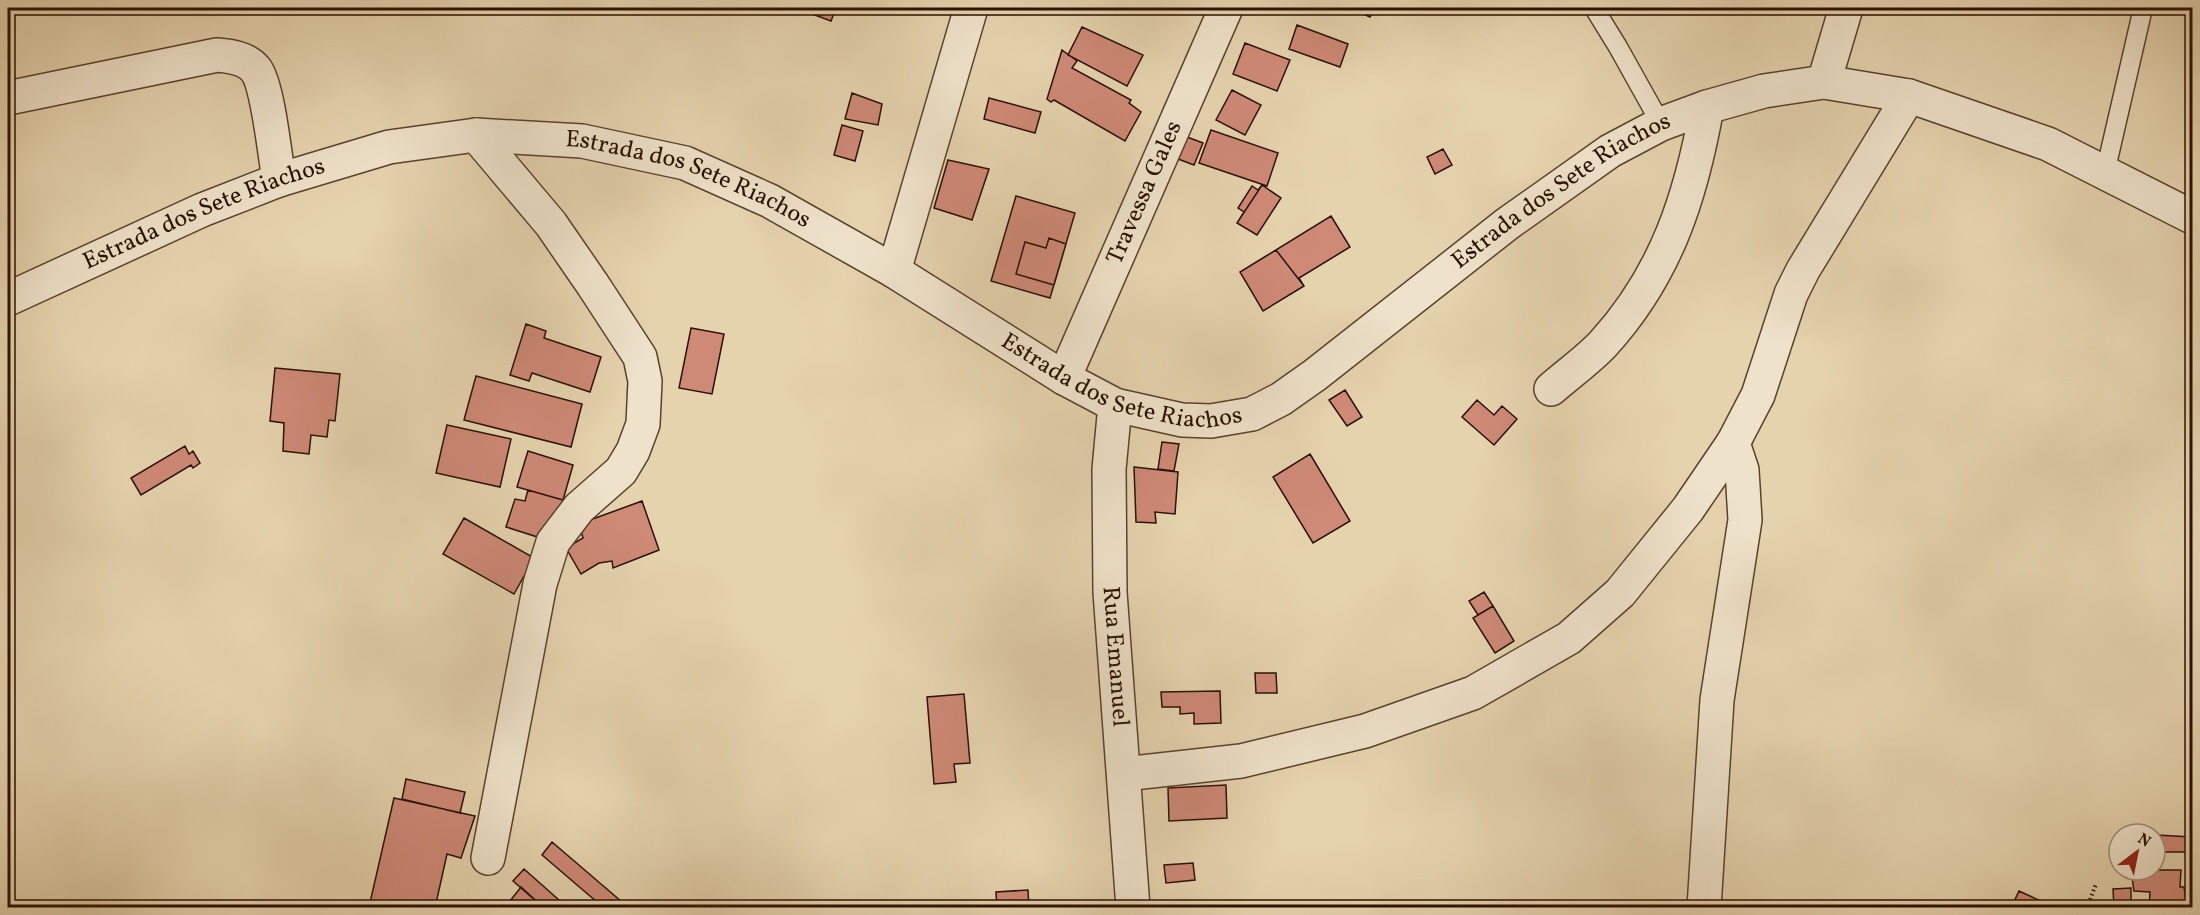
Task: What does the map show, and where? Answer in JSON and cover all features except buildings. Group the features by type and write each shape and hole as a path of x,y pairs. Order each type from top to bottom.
{"street":[{"path":"894,271 971,8"},
{"name":"Travessa Gales","path":"1064,378 1226,8"},
{"path":"1824,82 1846,8"},
{"path":"8,98 217,56 235,56 255,69 259,78 265,96 279,180"},
{"name":"Estrada dos Sete Riachos","path":"8,299 202,210 279,180 389,147 476,135 582,141 685,163 770,201 894,271 1064,378 1115,405 1182,420 1211,421 1252,414 1281,399 1315,375 1507,224 1610,151 1661,124 1707,107 1764,92 1824,82 1909,96 2048,144 2193,217"},
{"path":"1124,774 1241,761 1365,730 1473,693 1569,638 1620,593 1688,508 1733,442 1758,395 1791,294 1803,270 1909,96"},
{"path":"1551,389 1602,345 1637,302 1662,261 1698,159 1707,107"},
{"path":"476,135 550,224 593,285 640,357 645,381 643,423 633,451 621,471 579,508 553,542 540,584 488,858"},
{"name":"Rua Emanuel","path":"1115,405 1109,469 1110,592 1133,908"},
{"path":"1704,908 1717,700 1745,520 1742,470 1733,442"}],"lane":[{"path":"1594,8 1661,124"},
{"path":"2105,173 2143,8"}],"path":[{"path":"2086,908 2096,884"}]}
